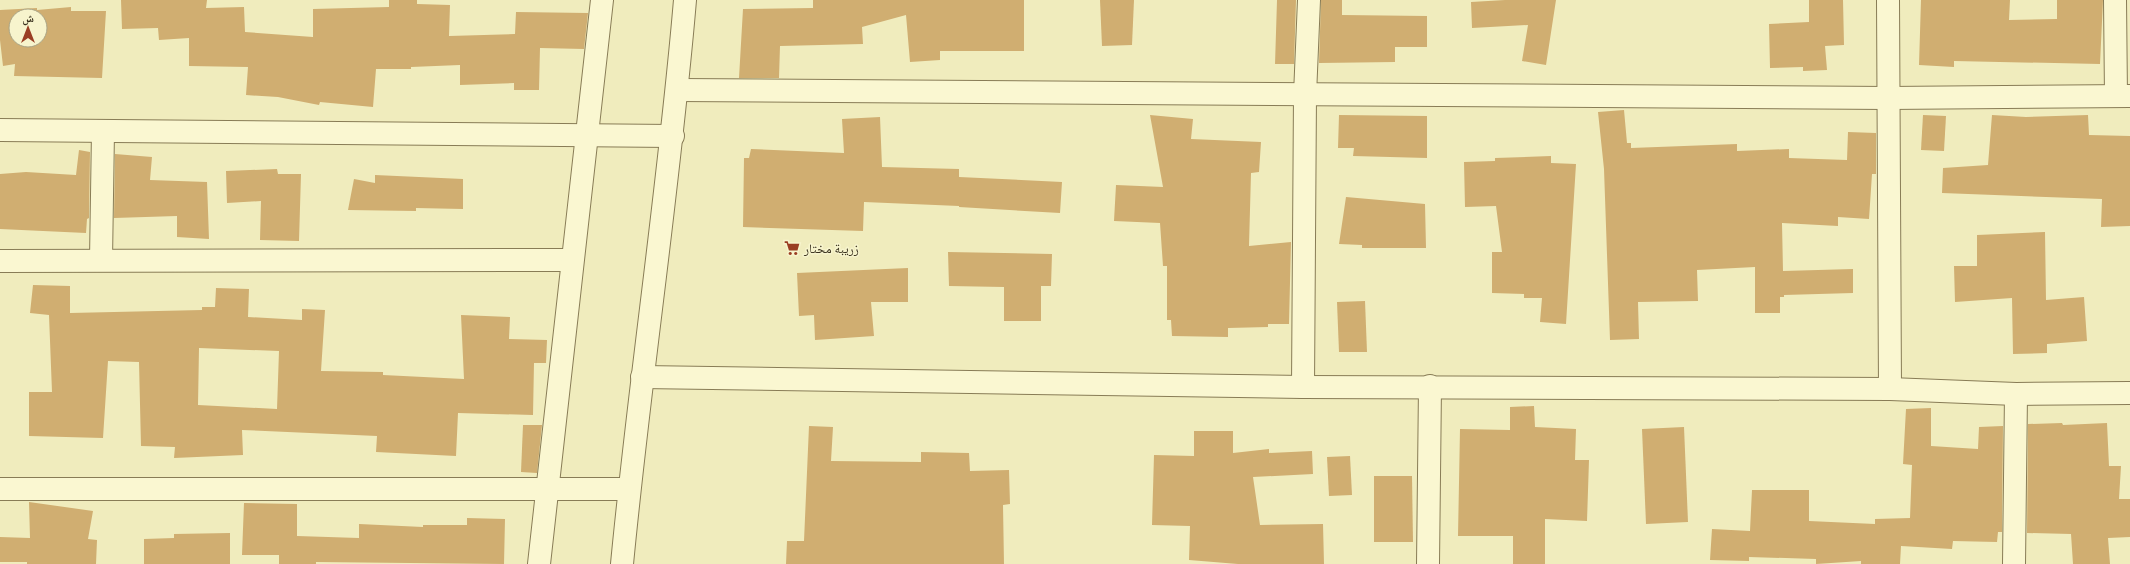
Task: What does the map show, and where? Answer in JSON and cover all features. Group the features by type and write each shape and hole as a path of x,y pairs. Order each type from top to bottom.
{"street":[{"path":"539,564 602,0"},
{"path":"622,564 642,377 673,136 686,0"},
{"path":"1304,387 1305,95 1309,0"},
{"path":"1888,0 1890,389"},
{"path":"678,90 1888,98 2123,96 2115,0"},
{"path":"0,130 673,136"},
{"path":"101,260 103,131"},
{"path":"0,261 572,260"},
{"path":"642,377 1304,387 1430,386 1890,389 2016,394 2130,393"},
{"path":"1428,564 1430,386"},
{"path":"2014,564 2016,394"},
{"path":"0,489 629,489"}],"building":[{"path":"121,0 207,0 206,8 244,7 245,32 313,37 313,9 389,7 389,0 417,0 417,4 450,5 449,36 515,34 516,12 588,13 584,49 540,48 539,90 514,90 514,83 460,85 460,65 411,67 411,69 376,69 373,107 320,102 319,105 278,97 246,95 248,67 189,66 189,38 159,40 158,28 122,29"},
{"path":"813,0 1024,0 1024,51 940,51 940,60 910,62 906,15 862,27 863,44 780,46 779,78 739,78 743,9 813,8"},
{"path":"1100,0 1134,0 1132,45 1102,46"},
{"path":"1277,0 1296,0 1294,64 1275,64"},
{"path":"1321,0 1342,0 1342,15 1427,16 1427,47 1395,47 1395,62 1319,63"},
{"path":"1556,0 1546,65 1522,61 1528,25 1472,28 1471,2"},
{"path":"1809,0 1843,0 1844,45 1825,46 1827,70 1803,71 1803,67 1770,68 1769,24 1809,22"},
{"path":"1921,0 2010,0 2009,20 2057,19 2057,0 2103,0 2100,64 1954,61 1954,67 1919,65"},
{"path":"71,7 71,11 106,11 102,78 14,76 15,64 3,66 0,40 0,10 8,10 8,48 48,48 48,9"},
{"path":"1624,110 1627,143 1631,143 1631,148 1737,144 1737,151 1789,149 1789,158 1847,160 1848,132 1876,133 1876,174 1872,174 1869,219 1838,217 1838,226 1782,223 1783,271 1853,269 1853,293 1784,295 1784,297 1780,297 1780,313 1755,313 1755,267 1697,270 1698,301 1638,302 1639,339 1610,340 1604,169 1598,112"},
{"path":"1150,115 1193,119 1191,139 1261,142 1259,172 1251,173 1249,246 1291,242 1289,324 1268,324 1268,327 1228,328 1228,337 1172,336 1171,320 1167,320 1167,266 1163,266 1160,223 1114,221 1116,185 1163,187"},
{"path":"1339,115 1427,116 1427,158 1353,156 1354,148 1338,148"},
{"path":"1923,115 1946,116 1944,151 1921,150"},
{"path":"1992,115 2026,117 2088,115 2089,135 2130,136 2130,226 2101,227 2102,199 1942,193 1943,168 1988,165"},
{"path":"880,117 882,167 959,169 959,177 1062,182 1060,213 959,206 864,202 863,231 743,227 744,158 749,158 751,149 844,153 842,119"},
{"path":"79,150 90,152 89,218 87,219 86,233 0,229 0,174 26,172 76,175"},
{"path":"115,154 152,157 150,180 207,182 209,239 177,237 177,216 114,218"},
{"path":"1551,156 1551,163 1576,164 1566,324 1540,322 1542,298 1524,298 1524,294 1492,293 1492,252 1502,252 1496,206 1465,207 1464,162 1495,161 1495,158"},
{"path":"277,169 278,174 301,174 299,241 260,240 261,201 227,203 226,171"},
{"path":"375,175 463,179 463,209 416,208 416,211 348,210 354,179 375,183"},
{"path":"1346,197 1425,204 1426,248 1362,248 1362,245 1339,244"},
{"path":"2045,232 2046,300 2084,297 2087,341 2047,344 2047,353 2013,354 2012,298 1955,302 1954,266 1977,266 1977,235"},
{"path":"948,252 1052,254 1051,286 1041,286 1041,321 1004,321 1004,287 949,286"},
{"path":"908,268 908,302 871,302 874,336 815,340 814,315 799,316 797,273"},
{"path":"33,285 70,286 70,313 202,310 202,307 215,307 216,288 249,289 248,317 302,320 302,309 325,310 321,371 383,372 383,375 464,379 461,315 510,317 509,339 547,340 546,363 534,363 533,415 458,413 456,456 376,452 377,436 242,430 243,455 174,458 175,447 141,446 139,362 108,361 103,438 29,436 29,392 52,392 49,315 30,313","holes":["199,348 279,351 277,409 198,405"]},
{"path":"1365,301 1367,352 1339,352 1337,302"},
{"path":"1534,406 1535,427 1576,429 1575,460 1589,460 1587,521 1545,519 1545,564 1513,564 1513,536 1458,536 1460,429 1510,430 1510,407"},
{"path":"1931,408 1931,446 1978,449 1979,427 2003,426 2002,532 1998,532 1997,542 1953,541 1952,549 1901,546 1900,564 1861,564 1861,561 1816,564 1816,559 1749,557 1749,561 1710,560 1712,529 1750,531 1752,490 1809,490 1809,521 1875,524 1875,519 1910,518 1912,465 1903,464 1906,409"},
{"path":"2062,423 2063,425 2107,423 2109,466 2121,466 2119,499 2130,499 2130,537 2108,538 2110,564 2073,564 2071,534 2027,533 2028,424"},
{"path":"523,425 542,425 537,473 521,472"},
{"path":"809,426 833,427 831,461 921,462 921,452 969,453 970,471 1009,470 1010,504 1003,505 1004,564 786,564 787,541 804,541"},
{"path":"1684,427 1688,522 1646,524 1642,429"},
{"path":"1194,431 1233,431 1233,453 1269,449 1269,453 1312,451 1313,474 1253,477 1260,525 1323,524 1324,564 1238,564 1189,560 1190,526 1152,525 1154,455 1194,456"},
{"path":"1350,456 1352,495 1329,496 1327,457"},
{"path":"1374,476 1412,476 1413,542 1374,542"},
{"path":"29,502 93,511 88,539 97,540 96,564 27,564 27,562 0,562 0,537 30,538"},
{"path":"244,503 297,504 297,536 359,538 359,524 423,527 423,525 467,525 467,518 505,519 504,564 316,562 316,564 279,564 279,555 242,555"},
{"path":"230,533 230,564 144,564 144,539 174,538 174,534"}],"place":[{"name":"زريبة مختار","path":"792,248"}]}
